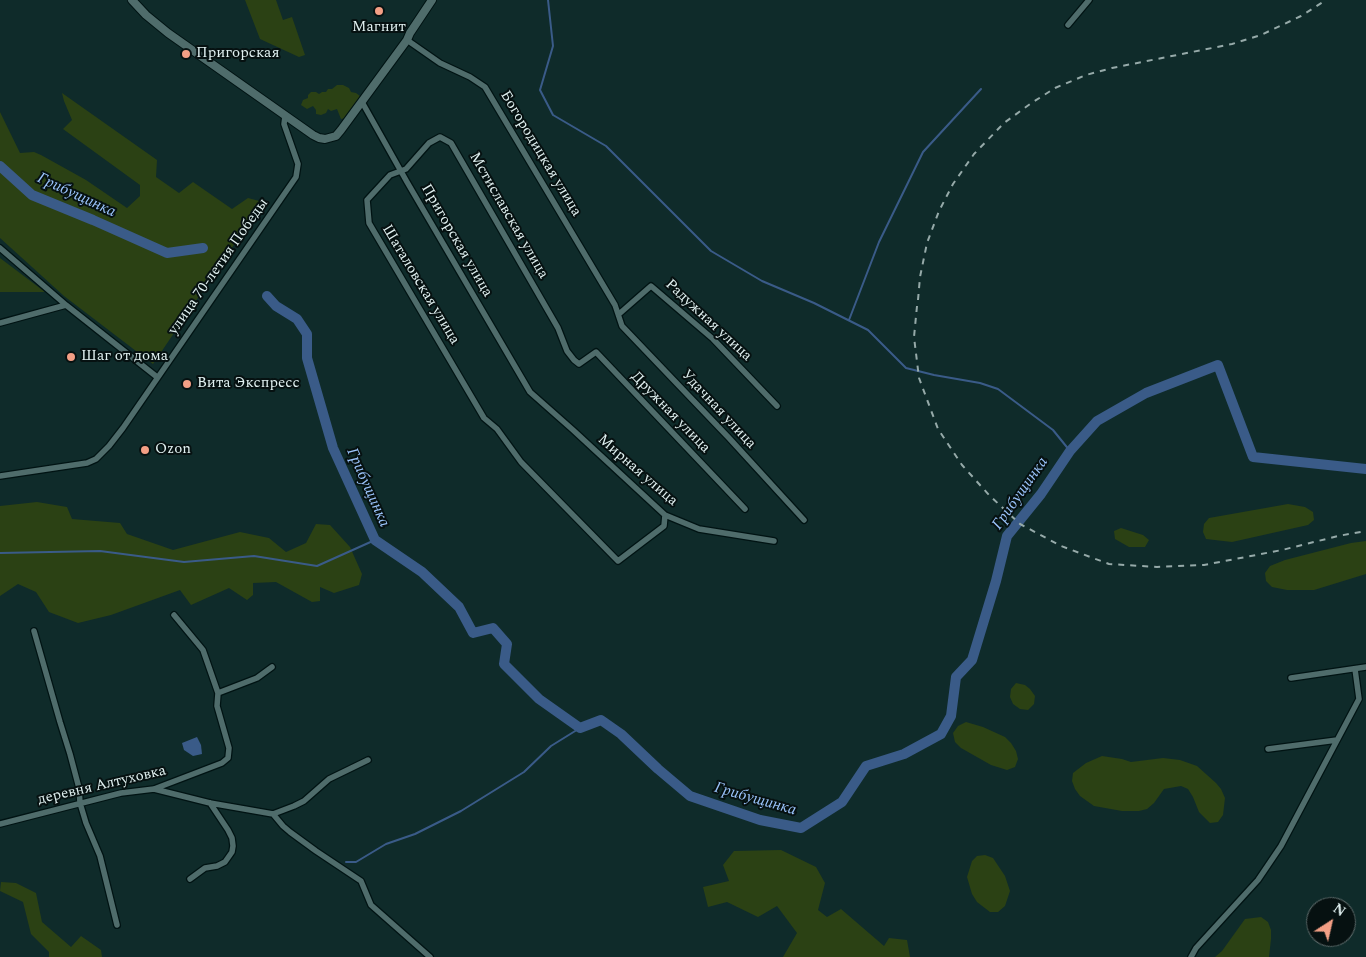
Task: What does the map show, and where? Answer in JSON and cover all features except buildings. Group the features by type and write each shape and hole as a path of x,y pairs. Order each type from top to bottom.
{"street":[{"path":"132,0 168,32 312,135 325,139 336,136 407,40 432,0"},
{"path":"1068,25 1089,0"},
{"name":"Богородицкая улица","path":"407,40 440,62 485,87 619,314"},
{"name":"Пригорская улица","path":"362,102 530,392"},
{"name":"улица 70-летия Победы","path":"0,476 87,463 96,459 109,446 296,177 298,164 284,124 285,116"},
{"name":"Мстиславская улица","path":"400,170 406,169 429,143 434,140 440,137 451,143 558,328 567,351 574,360"},
{"name":"Шаталовская улица","path":"400,170 390,175 367,200 369,223 484,418 497,429 528,469 618,561 664,526 665,515"},
{"path":"0,248 66,305 157,377"},
{"name":"Радужная улица","path":"619,314 650,286 713,339 777,406"},
{"path":"0,323 66,305"},
{"name":"Удачная улица","path":"619,314 622,326 804,520"},
{"name":"Дружная улица","path":"574,360 579,364 596,352 745,509"},
{"name":"Мирная улица","path":"530,392 665,515 699,528 774,541"},
{"name":"деревня Алтуховка","path":"0,824 121,792 154,789 222,763 228,758 229,748 218,706 218,693 203,650 174,615"},
{"path":"34,631 70,754 86,823 100,856 117,926"},
{"path":"218,693 257,678 272,667"},
{"path":"1291,678 1366,667"},
{"path":"1191,957 1196,948 1258,880 1281,846 1359,699 1354,668"},
{"path":"1268,749 1338,740"},
{"path":"154,789 210,803 272,814 299,804 329,779 368,760"},
{"path":"190,879 205,868 217,866 225,862 232,852 232,838 210,803"},
{"path":"272,814 296,837 361,881 371,905 430,957"}],"green space":[{"path":"245,0 276,0 283,20 292,17 305,55 299,57 260,39"},
{"path":"337,85 343,85 349,88 351,92 360,96 346,118 341,119 337,109 331,111 328,109 326,113 321,115 316,114 313,106 307,109 301,105 311,92 319,94"},
{"path":"62,93 157,160 156,177 179,193 193,182 232,209 248,198 263,202 153,364 64,296 0,238 0,112 20,153 34,152 41,155 86,180 127,208 140,196 140,185 63,129 72,120"},
{"path":"0,258 45,292 0,292"},
{"path":"37,502 67,507 72,519 120,523 127,534 173,550 240,532 269,538 286,552 306,543 316,524 330,525 350,547 362,574 359,585 334,593 320,587 320,601 312,602 276,582 253,583 253,595 247,600 229,588 191,605 180,590 111,615 78,623 49,612 36,592 18,584 0,596 0,506"},
{"path":"1288,504 1305,507 1313,512 1314,520 1308,525 1232,542 1206,539 1203,532 1204,524 1209,518"},
{"path":"1121,528 1143,535 1149,540 1145,547 1129,547 1115,539 1114,531"},
{"path":"1366,541 1366,574 1314,590 1287,590 1272,587 1266,581 1265,573 1270,566 1285,560"},
{"path":"1016,683 1025,685 1035,696 1034,704 1028,710 1020,709 1013,704 1010,697 1011,689"},
{"path":"966,722 1005,737 1016,751 1018,759 1015,767 1007,770 991,765 961,748 955,742 953,733 958,726"},
{"path":"1102,756 1131,762 1163,758 1180,760 1197,766 1221,789 1225,798 1223,815 1218,822 1210,823 1199,812 1188,789 1181,786 1164,789 1154,803 1147,809 1139,811 1122,811 1094,806 1080,796 1075,789 1072,781 1073,773 1086,763"},
{"path":"781,850 816,867 825,883 818,910 827,917 841,909 884,946 889,938 907,940 910,957 783,957 797,933 777,906 758,917 727,902 708,907 703,887 729,881 723,865 734,851"},
{"path":"985,855 993,858 1005,876 1010,891 1005,906 998,912 990,912 977,902 972,894 967,877 972,861 977,856"},
{"path":"1,882 16,883 36,893 42,922 71,947 81,936 101,950 102,957 49,957 49,952 31,934 23,902 0,891"},
{"path":"1261,917 1268,922 1271,930 1269,957 1215,957 1222,951 1245,919"}],"water":[{"path":"197,737 201,745 202,754 193,756 184,750 182,743"}],"waterway":[{"path":"548,0 553,46 540,90 553,115 606,146 711,251 762,281 814,303 868,330 906,368 980,383 998,389 1053,430 1070,451"},
{"path":"849,320 879,242 923,152 981,89"},
{"name":"Грибущинка","path":"0,166 32,195 167,253 203,248"},
{"name":"Грибущинка","path":"267,296 276,306 297,319 307,334 307,358 333,448 375,540 422,572 459,607 473,633 493,628 507,644 504,664 539,699 580,728 601,720 621,734 690,796 760,820 801,828 842,802 866,766 904,754 941,734 951,716 956,677 972,660 996,581 1007,536 1041,494 1070,451 1097,421 1146,393 1218,365 1253,457 1366,469"},
{"path":"0,553 100,551 184,562 254,556 317,566 375,540"},
{"path":"346,862 356,862 386,844 415,834 461,811 524,772 551,746 580,728"}],"railway":[{"path":"918,300 920,277 927,243 939,211 953,184 974,154 1004,123 1055,88 1086,75 1232,44 1261,35 1301,16 1326,0"},
{"path":"917,306 914,337 919,378 938,429 962,465 989,495 1020,524 1061,546 1109,564 1157,567 1204,565 1366,531"}],"place":[{"name":"Магнит","path":"379,11"},
{"name":"Пригорская","path":"186,54"},
{"name":"Шаг от дома","path":"71,357"},
{"name":"Вита Экспресс","path":"187,384"},
{"name":"Ozon","path":"145,450"}]}
